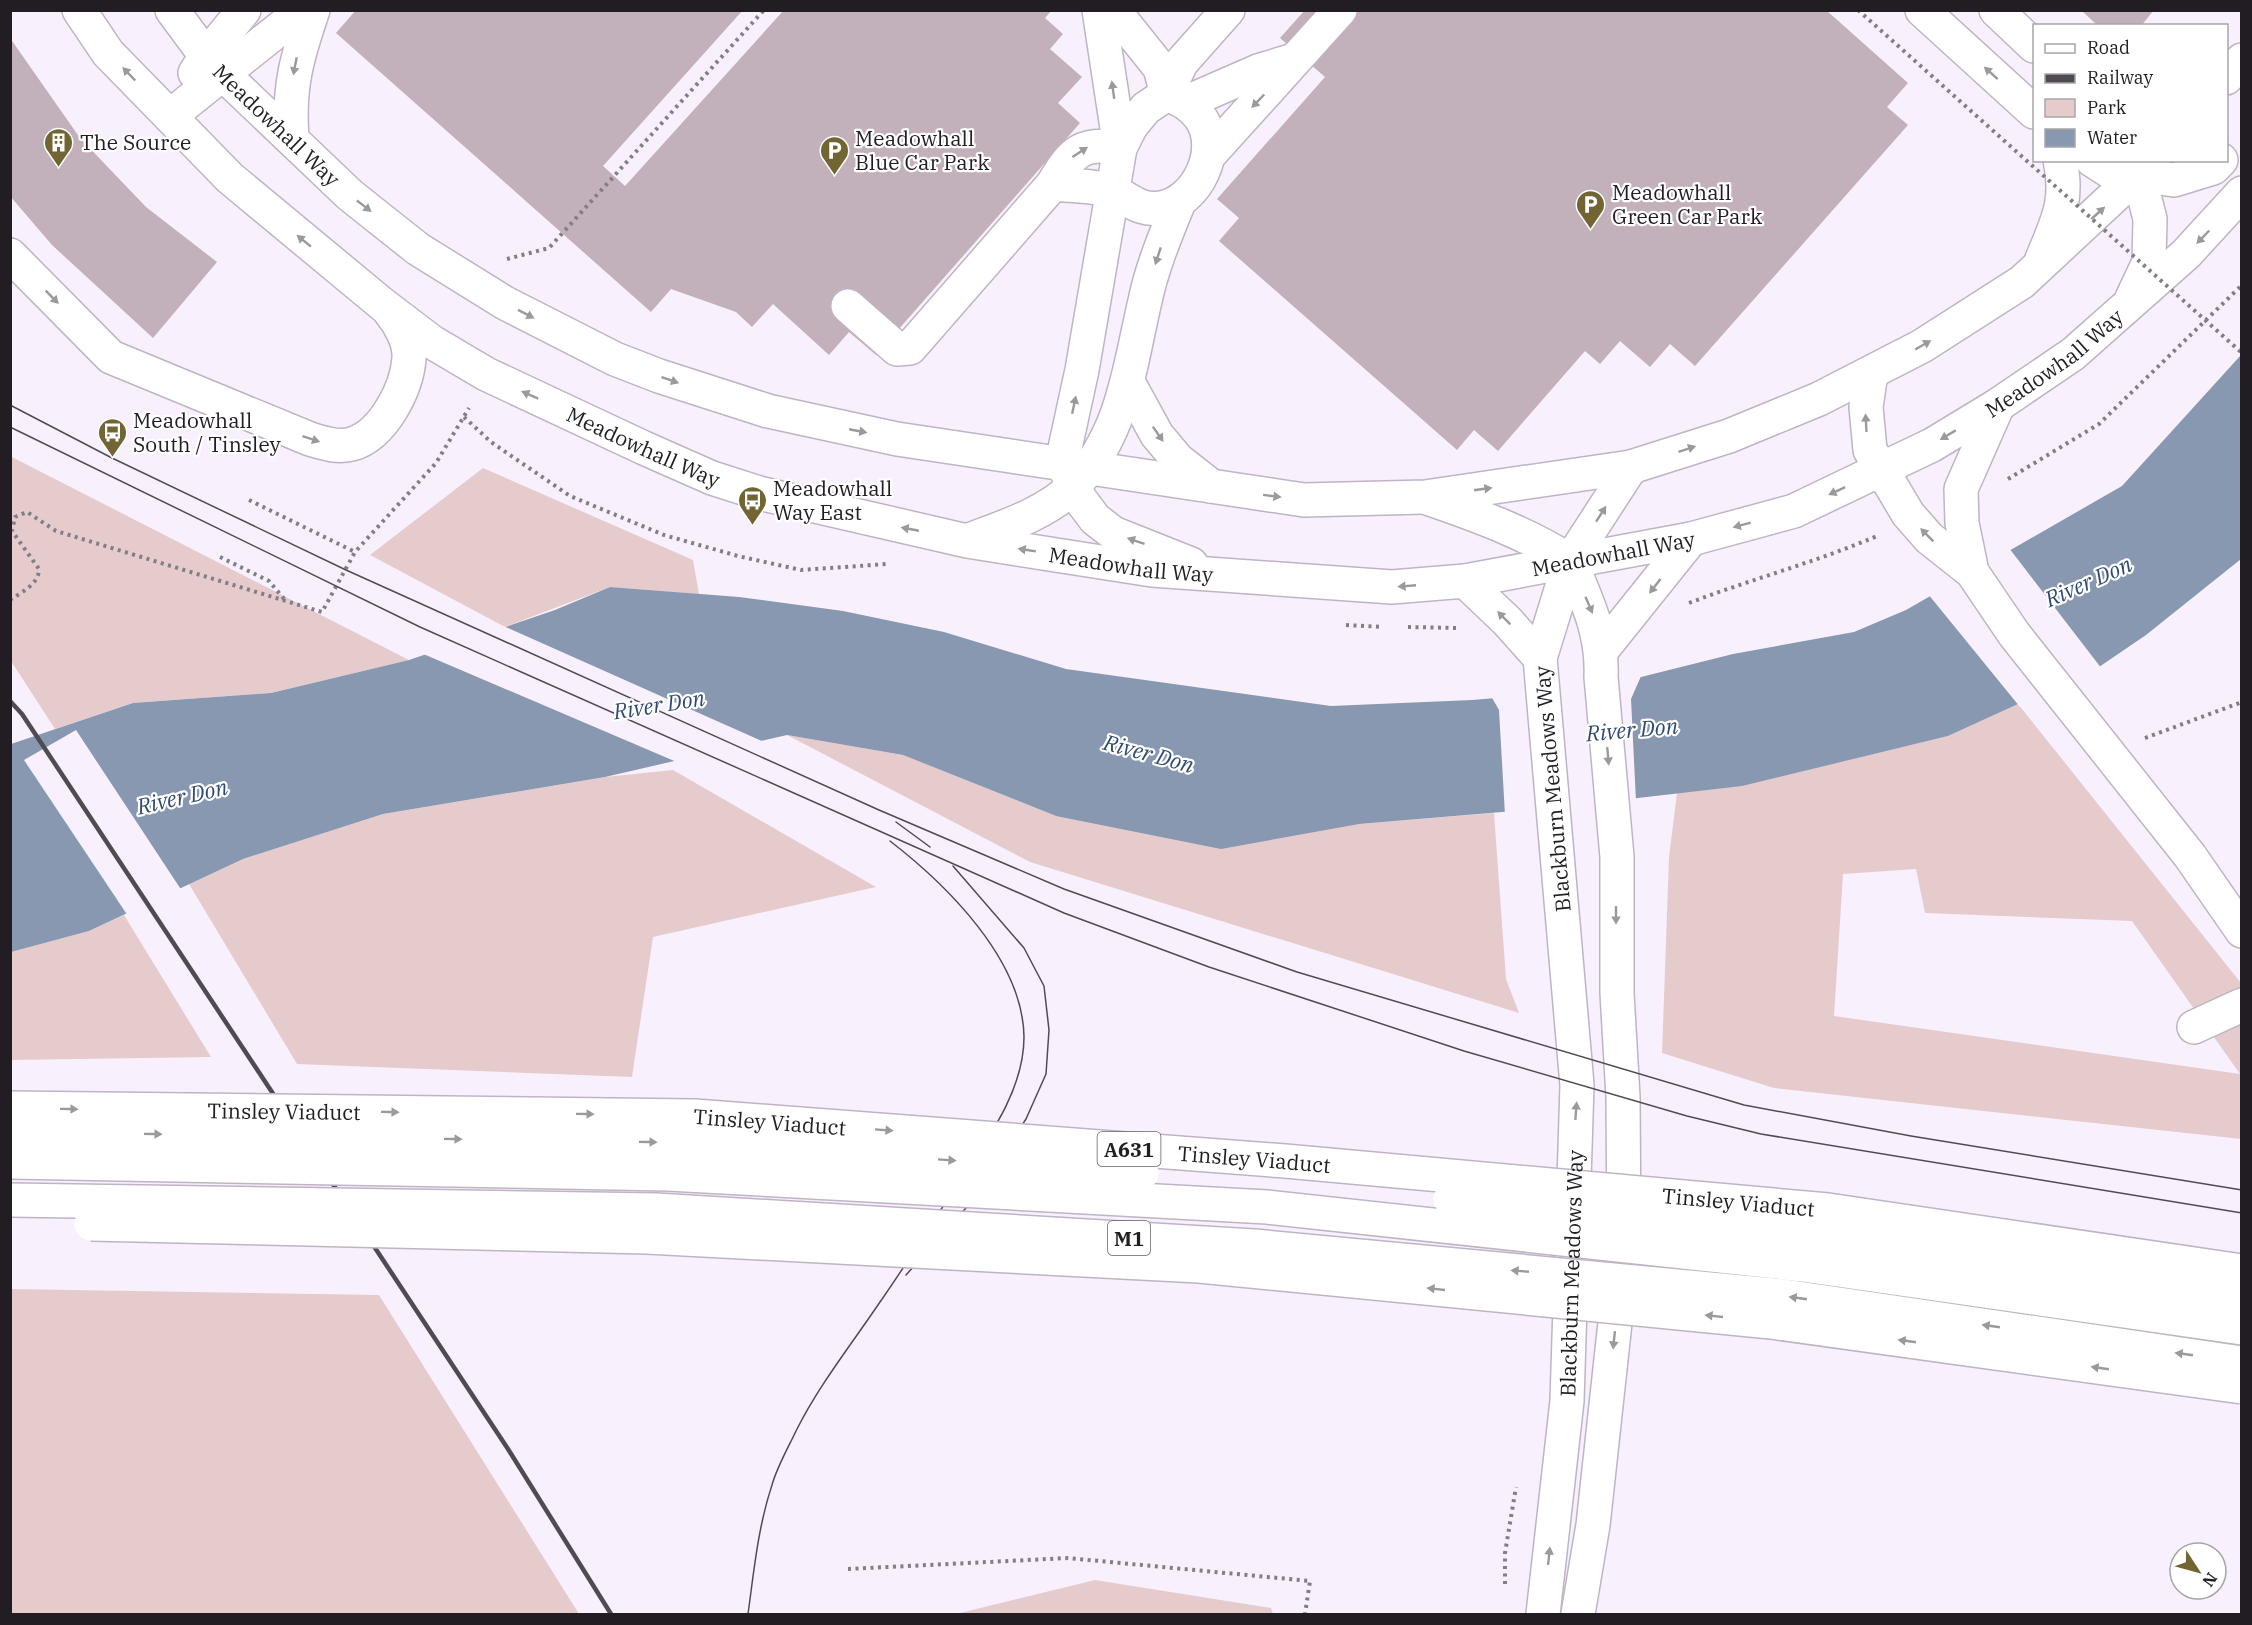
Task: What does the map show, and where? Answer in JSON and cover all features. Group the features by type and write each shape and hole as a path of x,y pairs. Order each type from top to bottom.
{"main road":[{"name":"Meadowhall Way","path":"79,10 108,53 230,178 382,304 432,342 486,374 712,478 793,502 967,541 1152,570 1392,587 1466,581 1691,539 1794,511 1932,444 1998,405 2073,354 2186,254 2241,193"},
{"name":"Meadowhall Way","path":"172,10 215,65 350,195 418,249 486,292 615,359 722,397 819,424 1074,472 1304,500 1425,497 1631,467 1729,436 1819,399 1871,373 1922,346 2022,282 2143,165"},
{"path":"170,116 215,65 244,10"},
{"path":"215,65 303,10"},
{"path":"292,137 289,102 296,60 313,10"},
{"path":"1100,10 1120,148"},
{"path":"1110,10 1120,18 1160,68 1177,98 1202,119 1210,154"},
{"path":"1177,98 1181,63 1228,10"},
{"path":"967,541 1029,518 1110,433 1129,384 1148,288 1158,254 1179,202 1195,185 1210,154 1224,136 1299,59 1340,10"},
{"path":"1923,10 2033,111"},
{"path":"1996,10 2033,45"},
{"path":"1209,573 1153,547 1113,533 1095,519 1074,472 1082,370 1120,148 1131,126 1146,108 1299,59"},
{"path":"2228,153 2241,142"},
{"path":"848,306 897,349 910,348 1053,184 1079,149 1099,144 1120,148"},
{"path":"2040,267 2063,209 2060,162"},
{"path":"2095,162 2109,171 2143,165 2174,180 2213,168 2219,162"},
{"path":"2127,308 2149,262 2150,219 2143,165"},
{"path":"1053,184 1113,191 1139,208 1161,208 1179,202"},
{"path":"10,255 111,357 310,439 332,445 352,444 372,433 392,408 405,378 410,358 406,340 392,314 382,304"},
{"path":"1871,373 1866,407 1866,429 1870,450 1880,471 1908,514 1929,538 1972,572 2014,634 2190,856 2241,931"},
{"path":"1129,384 1157,435 1178,460 1214,489"},
{"path":"1972,572 1962,523 1961,489 1998,405"},
{"path":"1425,497 1505,525 1570,561 1631,467"},
{"path":"1602,664 1691,539"},
{"name":"Blackburn Meadows Way","path":"1543,1614 1567,1401 1577,1085 1540,658 1570,561"},
{"name":"Blackburn Meadows Way","path":"1570,561 1594,618 1602,664 1617,856 1617,993 1623,1097 1624,1240 1593,1525 1578,1614"},
{"path":"1466,581 1508,621 1540,658"},
{"path":"2194,1027 2241,1005"},
{"name":"Tinsley Viaduct","path":"10,1108 695,1116 1286,1161 1828,1210 2241,1271"},
{"name":"Tinsley Viaduct","path":"10,1131 684,1143 1281,1182 1807,1234 2241,1296"},
{"path":"10,1162 668,1174 1267,1207 1803,1265 2241,1328"},
{"name":"M1","path":"10,1200 656,1210 1254,1246 1784,1296 2241,1363"},
{"path":"10,1222 647,1238 1199,1266 1772,1322 2241,1387"}],"path":[{"path":"486,292 503,260 549,248 764,10"},
{"path":"1858,10 2241,353"},
{"path":"2000,483 2099,424 2241,285"},
{"path":"10,600 32,584 39,575 39,569 15,539 11,526 15,517 27,512 56,531 322,612 355,552 436,463 464,417 486,374"},
{"path":"249,500 355,552"},
{"path":"1687,604 1753,579 1840,552 1887,532"},
{"path":"220,557 269,581 286,601"},
{"path":"2101,743 2241,702"},
{"path":"848,1569 1068,1558 1310,1581 1305,1614"}],"green space":[{"path":"10,456 409,660 271,693 133,703 55,729 11,661"},
{"path":"483,468 693,560 699,594 610,587 505,627 370,555"},
{"path":"2018,704 2241,983 2241,1139 1774,1088 1662,1053 1669,857 1677,793 1742,785 1948,736","holes":["1916,869 1925,913 2132,921 2240,1074 1834,1016 1843,874"]},
{"path":"787,735 903,755 1056,816 1359,824 1494,813 1506,979 1519,1013 1030,862"},
{"path":"673,770 876,887 653,937 632,1077 297,1064 189,884 243,859 383,814 605,777"},
{"path":"124,915 211,1057 11,1060 11,952 89,931"},
{"path":"11,1289 379,1295 579,1614 11,1614"},
{"path":"1095,1580 1271,1608 1273,1614 956,1614"}],"water":[{"name":"River Don","path":"2241,355 2241,559 2146,635 2099,667 1948,736 1742,786 1551,808 1359,824 1221,849 1056,816 903,755 787,735 605,777 383,814 243,859 89,931 11,952 11,744 133,703 271,693 409,660 555,610 610,587 739,597 843,611 944,632 1066,669 1331,706 1472,700 1589,690 1733,654 1854,632 1906,610 2122,486"}],"pier":[{"path":"2009,548 2102,669 2020,707 1928,594"},
{"path":"501,625 766,743 679,763 421,653"},
{"path":"1642,674 1631,699 1636,801 1505,815 1499,710 1491,696 1589,687"},
{"path":"76,730 182,891 128,916 24,760"}],"building":[{"name":"Meadowhall Blue Car Park","path":"356,10 743,10 603,166 625,186 784,10 1052,10 1045,18 1063,34 1050,49 1082,77 1058,103 1080,123 876,355 849,332 829,355 773,304 752,327 736,312 671,289 651,312 336,33"},
{"name":"Meadowhall Green Car Park","path":"1305,10 1826,10 1908,83 1887,107 1908,125 1695,366 1670,344 1650,367 1620,341 1600,364 1585,351 1498,451 1474,430 1457,450 1219,241 1239,218 1217,199 1325,77 1280,38"},
{"path":"2081,10 2154,10 2143,24 2096,24"},
{"name":"The Source","path":"10,38 80,138 146,207 217,262 153,338 52,245 10,196"}],"tram line":[{"path":"10,405 112,458 346,570 879,810 1064,889 1297,972 1744,1105 1911,1136 2242,1190"},
{"path":"10,427 420,627 1064,913 1209,967 1464,1051 1687,1116 1761,1134 2242,1213"},
{"path":"896,822 930,847"},
{"path":"748,1614 763,1517 774,1478 786,1451 825,1381 990,1136 1010,1098 1022,1058 1024,1037 1020,1008 1011,980 996,953 957,902 935,879 890,841"},
{"path":"906,1275 974,1199 1026,1119 1046,1074 1049,1030 1044,986 1024,948 953,866"}],"railway":[{"path":"10,701 22,714 508,1449 611,1614"}],"place":[{"name":"The Source","path":"59,168"},
{"name":"Meadowhall Blue Car Park","path":"834,176"},
{"name":"Meadowhall Green Car Park","path":"1591,230"},
{"name":"Meadowhall South / Tinsley","path":"112,458"},
{"name":"Meadowhall Way East","path":"752,526"}]}
